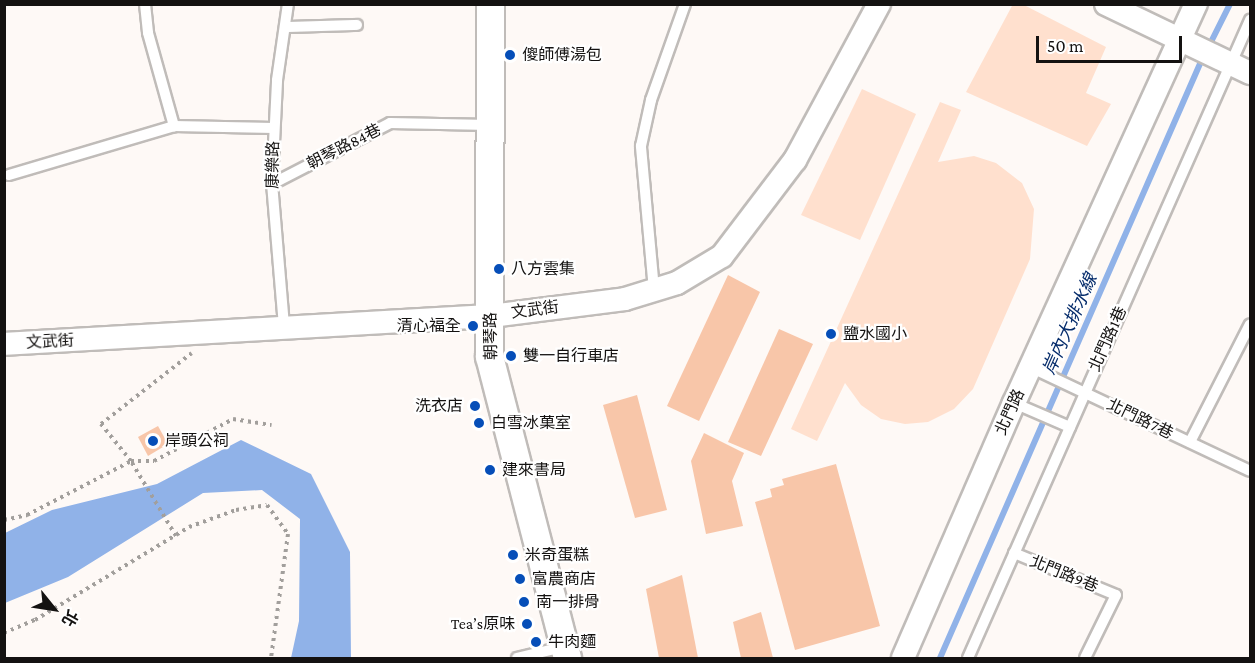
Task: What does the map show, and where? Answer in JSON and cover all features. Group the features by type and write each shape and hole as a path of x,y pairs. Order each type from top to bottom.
{"street":[{"name":"朝琴路","path":"490,4 491,316 489,356 505,430 566,653"},
{"name":"文武街","path":"4,344 219,333 284,326 491,316 625,299 677,283 722,256 795,160 879,4"},
{"path":"1106,4 1251,73"},
{"name":"北門路","path":"903,658 1040,372 1185,41 1196,4"}],"lane":[{"path":"145,4 148,33 174,126"},
{"name":"康樂路","path":"284,326 272,184 274,128 288,4"},
{"path":"654,290 641,146 651,100 685,4"},
{"name":"北門路1巷","path":"968,658 1070,427 1224,61 1251,20"},
{"path":"285,27 357,25"},
{"name":"朝琴路84巷","path":"272,184 390,123 490,125"},
{"path":"9,175 174,126 274,128"},
{"path":"1190,442 1251,324"},
{"name":"北門路7巷","path":"1040,372 1251,471"},
{"path":"1024,407 1070,427"},
{"name":"北門路9巷","path":"1014,553 1116,595 1085,658"},
{"path":"517,658 566,653"}],"path":[{"path":"176,536 168,527 131,461 101,424 219,333"},
{"path":"4,520 27,515 131,461 154,461 233,419 272,425"},
{"path":"4,633 35,620 176,536 236,510 267,505 288,534 271,658"}],"shaded area":[{"path":"1013,4 1024,5 1106,47 1086,93 1111,104 1087,146 966,92"},
{"path":"862,89 916,114 860,240 801,215"},
{"path":"940,102 961,110 938,162 974,156 996,163 1022,183 1034,209 1030,259 973,389 954,409 928,422 905,424 881,419 861,405 845,383 817,441 791,429"}],"water":[{"path":"241,440 311,474 350,552 351,658 291,658 299,621 300,519 262,490 203,493 68,577 5,603 5,533 52,510 157,484"}],"building":[{"path":"728,275 760,292 699,421 667,406"},
{"path":"779,329 813,344 761,456 728,442"},
{"path":"637,395 667,510 635,518 603,405"},
{"name":"岸頭公祠","path":"158,426 168,444 148,456 138,437"},
{"path":"704,433 744,453 732,481 743,526 706,534 691,461"},
{"path":"836,464 880,626 795,650 755,502 772,497 770,489 784,485 782,479"},
{"path":"682,575 698,658 659,658 646,589"},
{"path":"761,612 773,658 741,658 733,622"}],"waterway":[{"name":"岸內大排水線","path":"1208,48 1230,4"},
{"name":"岸內大排水線","path":"940,658 1203,57"}],"place":[{"name":"傻師傅湯包","path":"510,55"},
{"name":"八方雲集","path":"499,269"},
{"name":"清心福全","path":"473,326"},
{"name":"鹽水國小","path":"831,334"},
{"name":"雙一自行車店","path":"511,356"},
{"name":"洗衣店","path":"475,406"},
{"name":"白雪冰菓室","path":"479,423"},
{"name":"岸頭公祠","path":"153,441"},
{"name":"建來書局","path":"490,470"},
{"name":"米奇蛋糕","path":"513,555"},
{"name":"富農商店","path":"520,579"},
{"name":"南一排骨","path":"524,602"},
{"name":"Tea’s原味","path":"527,624"},
{"name":"牛肉麵","path":"536,642"}]}
